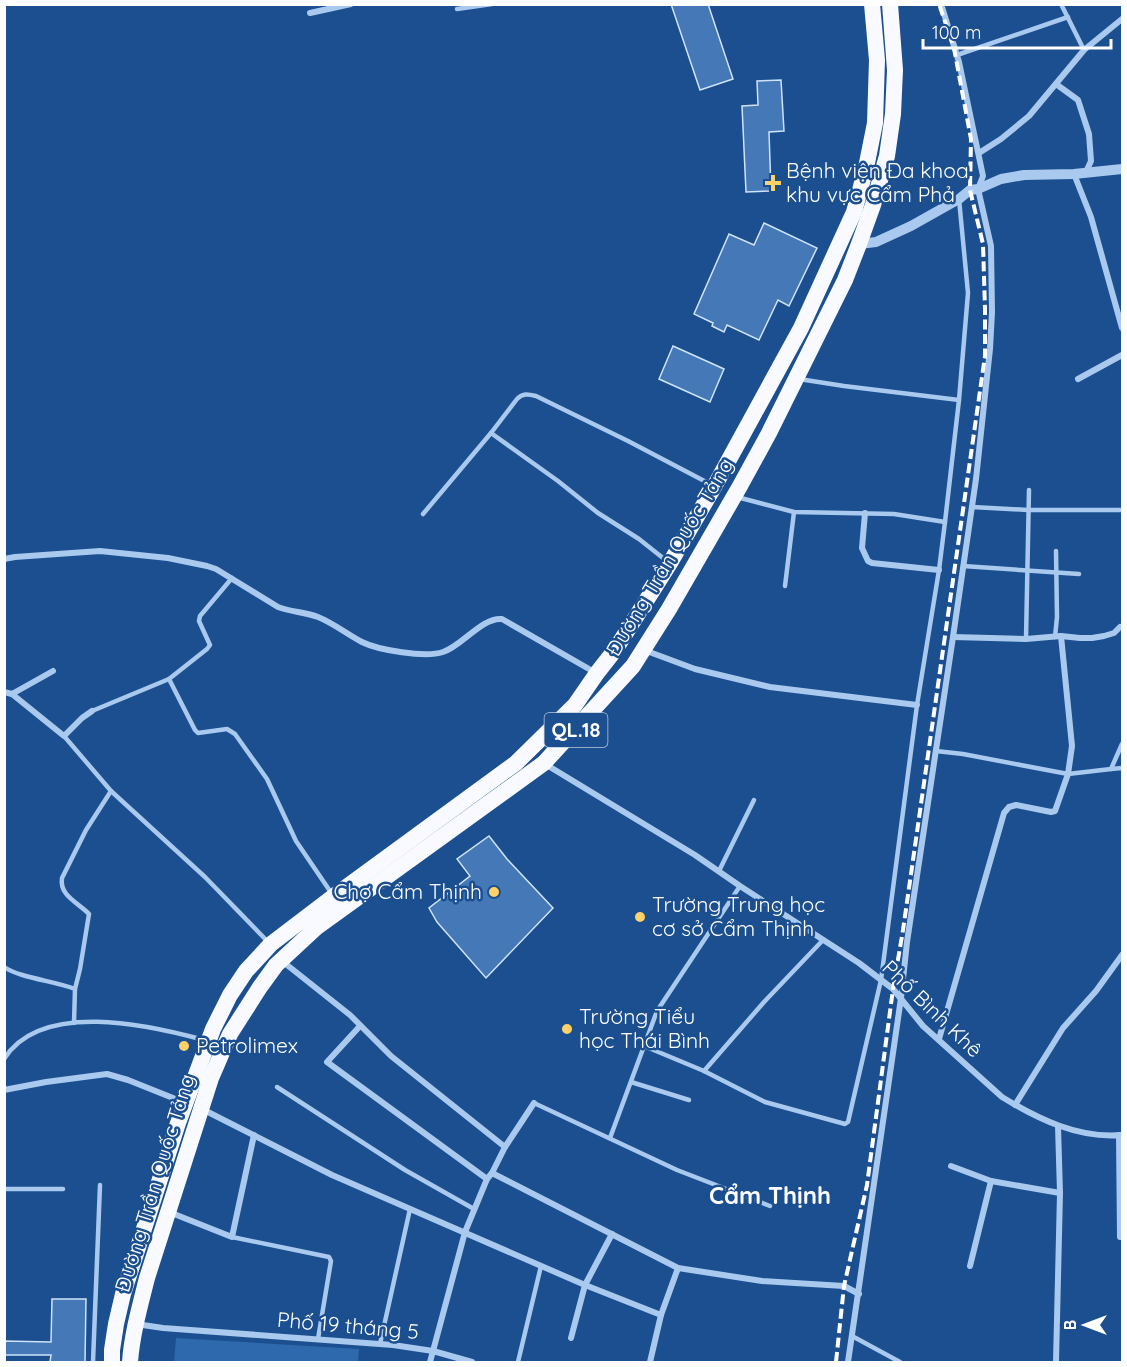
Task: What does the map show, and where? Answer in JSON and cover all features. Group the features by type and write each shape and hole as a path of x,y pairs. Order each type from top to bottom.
{"highway":[{"name":"Đường Trần Quốc Tảng","path":"112,1362 123,1294 174,1135 211,1078 230,1034 260,987 281,960 317,927 516,763 575,705 615,650 670,563 714,487 801,328 854,213 875,123 876,60 872,4"},
{"name":"Đường Trần Quốc Tảng","path":"130,1362 147,1278 168,1212 209,1041 230,996 246,971 271,944 334,896 544,763 633,666 734,497 797,378 845,280 873,205 887,156 893,114 895,70 890,4"},
{"path":"876,84 894,86"},
{"path":"714,487 734,497"}],"street":[{"path":"310,13 351,4"},
{"path":"848,1362 901,998 907,942 972,507 990,349 991,246 978,189 983,176 957,55 941,4"},
{"path":"979,153 1001,139 1029,116 1084,50 1122,19"},
{"path":"1056,84 1078,100 1089,134 1091,161 1079,173"},
{"path":"859,244 876,242 911,226 959,199 970,190 978,189 1000,179 1122,169"},
{"path":"1079,173 1122,328"},
{"path":"1078,379 1122,355"},
{"path":"865,513 862,548 868,561 939,570"},
{"path":"4,559 100,550 168,558 207,566 232,578 278,607 305,612 365,643 392,651 428,654 442,652 491,620 502,619 597,673"},
{"path":"4,551 15,557"},
{"path":"953,637 1026,639 1058,636 1080,638 1104,636 1114,633 1120,627"},
{"path":"939,1039 1004,813 1009,807 1016,805 1055,811 1068,774 1072,746 1058,636"},
{"path":"644,650 695,669 770,687 917,705"},
{"path":"12,694 53,671"},
{"path":"4,692 12,694 64,736 92,711"},
{"name":"Phố Bình Khê","path":"544,763 695,855 859,963 893,989 923,1026 1002,1097 1058,1126 1101,1136 1121,1135"},
{"path":"1015,1105 1063,1028 1096,991 1122,955"},
{"path":"281,960 350,1015 391,1056 505,1147"},
{"path":"360,1026 327,1062 487,1179"},
{"path":"4,1090 107,1074 128,1080 194,1106 332,1174 410,1209 585,1285 661,1315"},
{"name":"Phố 19 tháng 5","path":"136,1324 380,1344 433,1351 465,1232 474,1209 505,1147 534,1103"},
{"path":"1056,1362 1060,1193 1058,1126"},
{"path":"168,1212 232,1237 254,1135"},
{"path":"1120,1237 1121,1135"},
{"path":"951,1166 991,1181 1060,1193"},
{"path":"492,1173 678,1268 762,1281 844,1286 859,1294"},
{"path":"970,1266 991,1181"},
{"path":"571,1338 585,1285 612,1234"},
{"path":"650,1362 661,1315 678,1268"},
{"path":"430,1362 433,1351 472,1362"}],"lane":[{"path":"457,9 492,4"},
{"path":"1070,4 1063,7 1084,50"},
{"path":"957,55 1068,17"},
{"path":"644,1046 704,1071 765,1102 846,1124 881,980 917,705 945,522 968,293 959,199"},
{"path":"797,378 959,400"},
{"path":"423,514 491,433 516,399 527,394 536,396 628,441 714,487"},
{"path":"491,433 558,481 597,513 639,539 670,563"},
{"path":"1026,639 1029,490"},
{"path":"734,497 794,512 894,514 945,522"},
{"path":"972,507 1028,510 1122,510"},
{"path":"785,586 794,512"},
{"path":"1056,551 1058,636"},
{"path":"963,566 1080,574"},
{"path":"92,711 169,680 207,649 210,645 199,621 200,616 232,578"},
{"path":"169,680 198,733 226,729 236,734 267,779 296,841 334,896"},
{"path":"64,736 111,791 205,877 271,944"},
{"path":"1112,769 1122,744"},
{"path":"936,751 1068,774 1122,768"},
{"path":"74,1023 75,989 89,914 66,895 60,885 86,830 111,791"},
{"path":"719,872 754,800"},
{"path":"610,1138 657,1011 740,886"},
{"path":"704,1071 823,939"},
{"path":"4,967 75,989"},
{"path":"4,1059 25,1037 61,1024 126,1023 209,1041"},
{"path":"631,1082 689,1100"},
{"path":"277,1087 405,1170 474,1209"},
{"path":"534,1103 677,1170 770,1206"},
{"path":"93,1362 100,1185"},
{"path":"4,1189 63,1189"},
{"path":"380,1344 410,1209"},
{"path":"232,1237 329,1257 331,1261 318,1339"},
{"path":"518,1362 541,1266"},
{"path":"852,1336 900,1362"}],"shaded area":[{"path":"176,1338 359,1349 358,1362 174,1362"}],"building":[{"path":"671,4 708,4 733,79 700,90"},
{"path":"781,80 784,131 769,132 771,191 746,192 742,106 758,105 757,81"},
{"path":"764,223 817,248 789,306 778,300 759,340 727,325 724,332 712,326 713,323 694,314 729,234 754,245"},
{"path":"673,346 724,369 710,402 659,379"},
{"name":"Chợ Cẩm Thịnh","path":"489,836 507,859 553,908 486,978 437,922 429,908 470,876 457,859"},
{"path":"52,1299 86,1299 85,1362 50,1362 51,1355 4,1355 4,1341 51,1342"}],"railway":[{"path":"836,1362 844,1286 867,1185 893,989 985,356 983,244 970,190 971,139 954,48 939,4"}],"place":[{"name":"Bệnh viện Đa khoa khu vực Cẩm Phả","path":"773,183"},
{"name":"Chợ Cẩm Thịnh","path":"494,892"},
{"name":"Trường Trung học cơ sở Cẩm Thịnh","path":"640,917"},
{"name":"Trường Tiểu học Thái Bình","path":"567,1029"},
{"name":"Petrolimex","path":"184,1046"}],"district":[{"name":"Cẩm Thịnh","path":"770,1196"}]}
